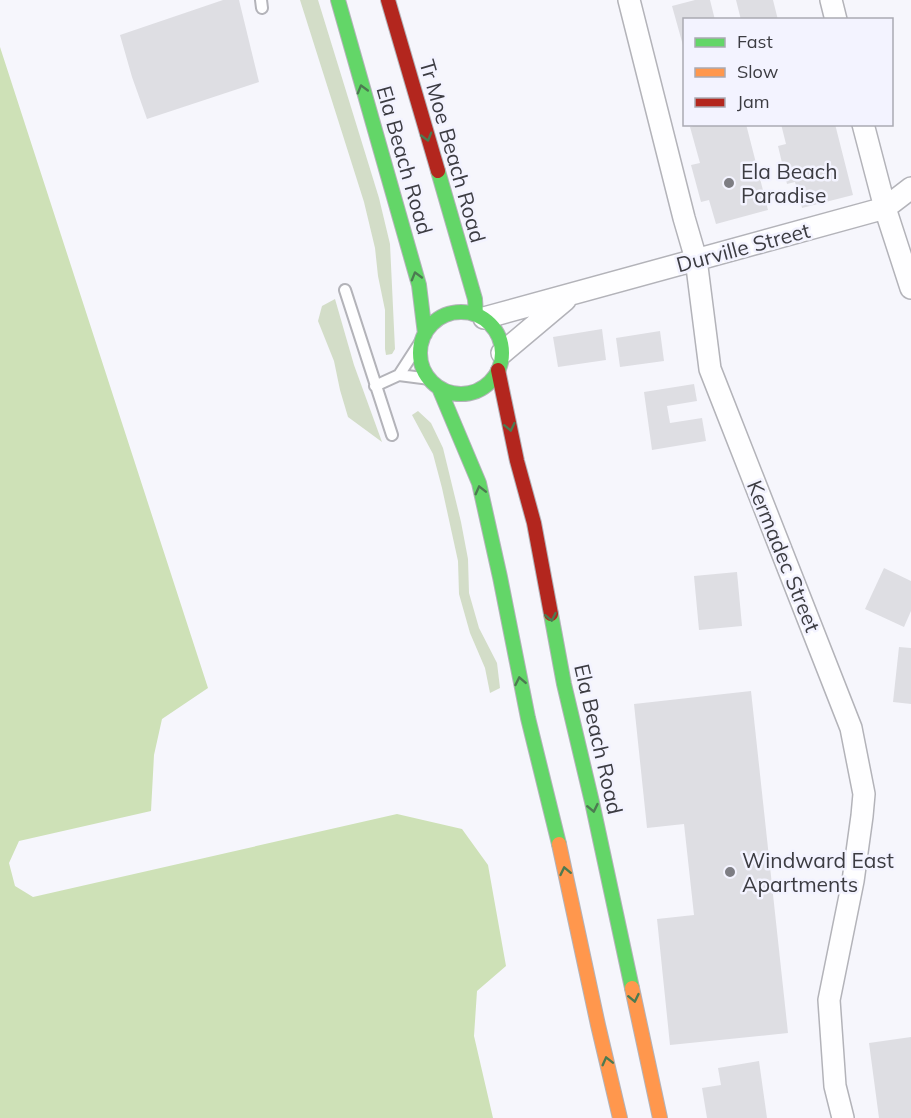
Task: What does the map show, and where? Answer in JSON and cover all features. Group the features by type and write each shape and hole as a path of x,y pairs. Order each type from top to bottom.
{"highway":[{"name":"Ela Beach Road","path":"338,0 419,285 423,338"},
{"name":"Tr Moe Beach Road","path":"388,0 480,316"},
{"path":"434,384 455,393 465,393 476,391 493,379 500,361 501,343 491,325 480,316 464,312 453,312 441,316 432,324 423,338 421,365 434,384 479,483 528,718 550,804 620,1118"},
{"name":"Ela Beach Road","path":"500,361 518,461 534,523 564,684 592,802 660,1118"}],"street":[{"name":"Kermadec Street","path":"629,0 696,260 710,369 852,728 857,752 859,775 864,794 862,816 853,881 829,1000 835,1086 843,1118"},
{"path":"831,0 836,18"},
{"path":"864,126 885,208 911,288"},
{"name":"Durville Street","path":"480,316 570,296 885,208 911,188"},
{"path":"500,361 570,296"}],"lane":[{"path":"345,290 392,435"},
{"path":"375,386 399,375 423,338"},
{"path":"399,375 434,384"}],"shaded area":[{"path":"300,0 318,0 379,198 390,244 395,349 392,354 386,355 385,310 375,248 364,202"},
{"path":"0,47 208,688 162,719 154,755 151,811 19,841 9,863 15,886 33,897 397,814 462,829 488,865 506,966 477,991 474,1036 493,1118 0,1118"},
{"path":"335,299 354,365 382,442 348,417 334,361 318,321 322,306"},
{"path":"418,411 431,423 443,448 468,559 469,593 479,628 497,663 500,688 490,693 485,668 470,633 459,594 458,561 433,454 412,415"}],"building":[{"path":"223,0 239,0 259,82 147,119 120,35"},
{"path":"695,0 710,0 714,18 683,18 683,45 672,6"},
{"path":"736,0 773,0 778,18 740,18"},
{"name":"Ela Beach Paradise","path":"747,126 768,210 716,224 709,200 701,202 691,165 700,163 690,127"},
{"name":"Ela Beach Paradise","path":"782,126 836,126 853,195 802,208 795,182 787,184 778,146 786,144"},
{"path":"602,329 606,360 558,367 553,337"},
{"path":"660,331 664,361 620,367 616,338"},
{"path":"694,384 697,401 667,406 670,423 702,418 706,441 652,450 644,392"},
{"path":"884,568 911,581 911,611 904,627 865,609"},
{"path":"737,572 742,626 699,630 694,576"},
{"path":"899,647 911,648 911,704 893,702"},
{"name":"Windward East Apartments","path":"751,691 788,1033 670,1045 657,919 694,915 684,824 647,828 634,704"},
{"path":"911,1037 911,1118 879,1118 869,1043"},
{"path":"759,1061 767,1118 707,1118 702,1088 721,1085 718,1068"}],"traffic: fast":[{"path":"338,0 419,285 425,334"},
{"path":"438,171 475,299 476,314"},
{"path":"461,312 477,315 490,324 499,337 502,353 499,369 490,382 477,391 461,394 445,391 432,382 423,369 420,353 423,337 432,324 445,315 461,312"},
{"path":"439,388 479,483 528,718 559,844"},
{"path":"551,614 564,684 632,988"}],"traffic: slow":[{"path":"559,844 620,1118"},
{"path":"632,988 660,1118"}],"traffic: jam":[{"path":"388,0 438,171"},
{"path":"498,370 517,461 534,523 551,614"}],"place":[{"name":"Ela Beach Paradise","path":"729,183"},
{"name":"Windward East Apartments","path":"730,872"}]}
